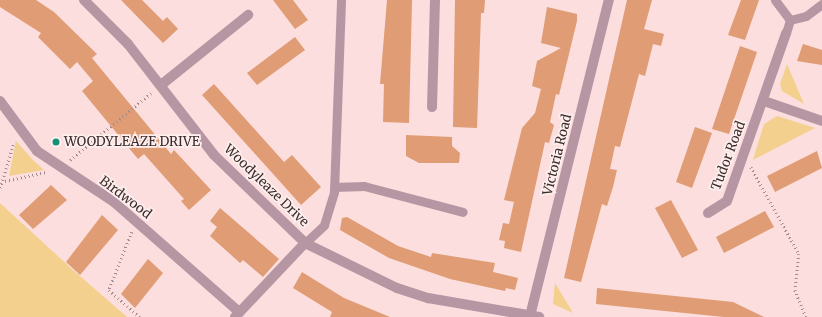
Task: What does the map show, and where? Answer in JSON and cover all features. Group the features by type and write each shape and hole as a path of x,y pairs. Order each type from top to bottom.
{"street":[{"name":"Woodyleaze Drive","path":"84,0 114,28 161,85 214,155 305,243 397,288 428,298 534,316"},
{"path":"432,107 435,0"},
{"name":"Victoria Road","path":"534,316 609,0"},
{"path":"161,85 248,16"},
{"name":"Tudor Road","path":"708,213 726,201 764,101 786,33"},
{"name":"Birdwood","path":"0,101 16,125 37,150 62,170 114,202 137,221 237,315 305,243"},
{"path":"764,101 822,121"}],"lane":[{"path":"305,243 331,213 334,187 341,0"},
{"path":"775,0 790,20"},
{"path":"790,20 821,8"},
{"path":"786,33 790,20"},
{"path":"334,187 349,184 364,186 463,212"}],"path":[{"path":"4,182 32,173 62,170 161,85"},
{"path":"0,188 4,182 14,153 16,125"},
{"path":"744,154 799,254 795,290 806,317"},
{"path":"137,221 109,290 140,317"}],"shaded area":[{"path":"787,64 804,104 782,91 780,84"},
{"path":"777,116 815,128 753,160 764,124"},
{"path":"16,141 33,160 44,170 9,176"},
{"path":"0,203 73,270 127,317 0,317"},
{"path":"555,283 573,313 553,304"}],"building":[{"path":"0,0 36,0 54,12 97,54 92,58 171,154 174,150 211,190 189,210 181,201 184,199 144,154 138,159 82,91 93,81 77,62 70,69 38,37 41,33 0,7"},
{"path":"121,0 142,0 163,21 167,17 178,29 163,43"},
{"path":"273,0 293,0 308,20 295,29"},
{"path":"387,0 412,0 409,123 383,122 384,84 380,84"},
{"path":"455,0 485,0 484,13 481,13 477,128 453,127"},
{"path":"627,0 652,0 644,29 664,34 661,46 653,44 645,76 639,74 620,147 615,146 610,169 617,170 613,187 607,206 602,204 581,282 564,278"},
{"path":"741,0 759,0 745,40 728,35"},
{"path":"547,7 577,14 577,21 559,95 556,94 550,122 554,125 549,143 545,142 521,252 504,248 505,241 499,240 503,223 509,224 514,202 504,200 522,128 535,113 541,89 532,86 537,61 561,48 541,43"},
{"path":"295,37 305,50 257,85 247,73"},
{"path":"803,44 822,50 822,65 797,61"},
{"path":"740,46 757,52 729,134 712,129"},
{"path":"214,84 284,162 292,155 321,187 301,205 202,95"},
{"path":"695,127 712,133 692,188 676,182"},
{"path":"406,135 452,137 452,146 460,153 459,163 419,163 406,156"},
{"path":"817,151 822,168 775,192 767,176"},
{"path":"51,185 67,200 33,229 19,215"},
{"path":"671,200 698,250 682,258 655,208"},
{"path":"220,208 279,259 263,277 243,260 240,263 210,236 217,227 210,221"},
{"path":"765,211 774,227 724,253 716,237"},
{"path":"102,215 118,230 80,275 66,262"},
{"path":"347,217 398,246 431,257 432,253 495,263 493,272 518,278 515,290 506,288 505,291 450,279 389,258 340,230 342,218"},
{"path":"148,259 163,273 135,308 121,294"},
{"path":"302,272 344,298 390,317 330,317 332,312 293,288"},
{"path":"597,288 733,302 764,317 724,317 596,304"}],"place":[{"name":"WOODYLEAZE DRIVE","path":"56,142"}]}
